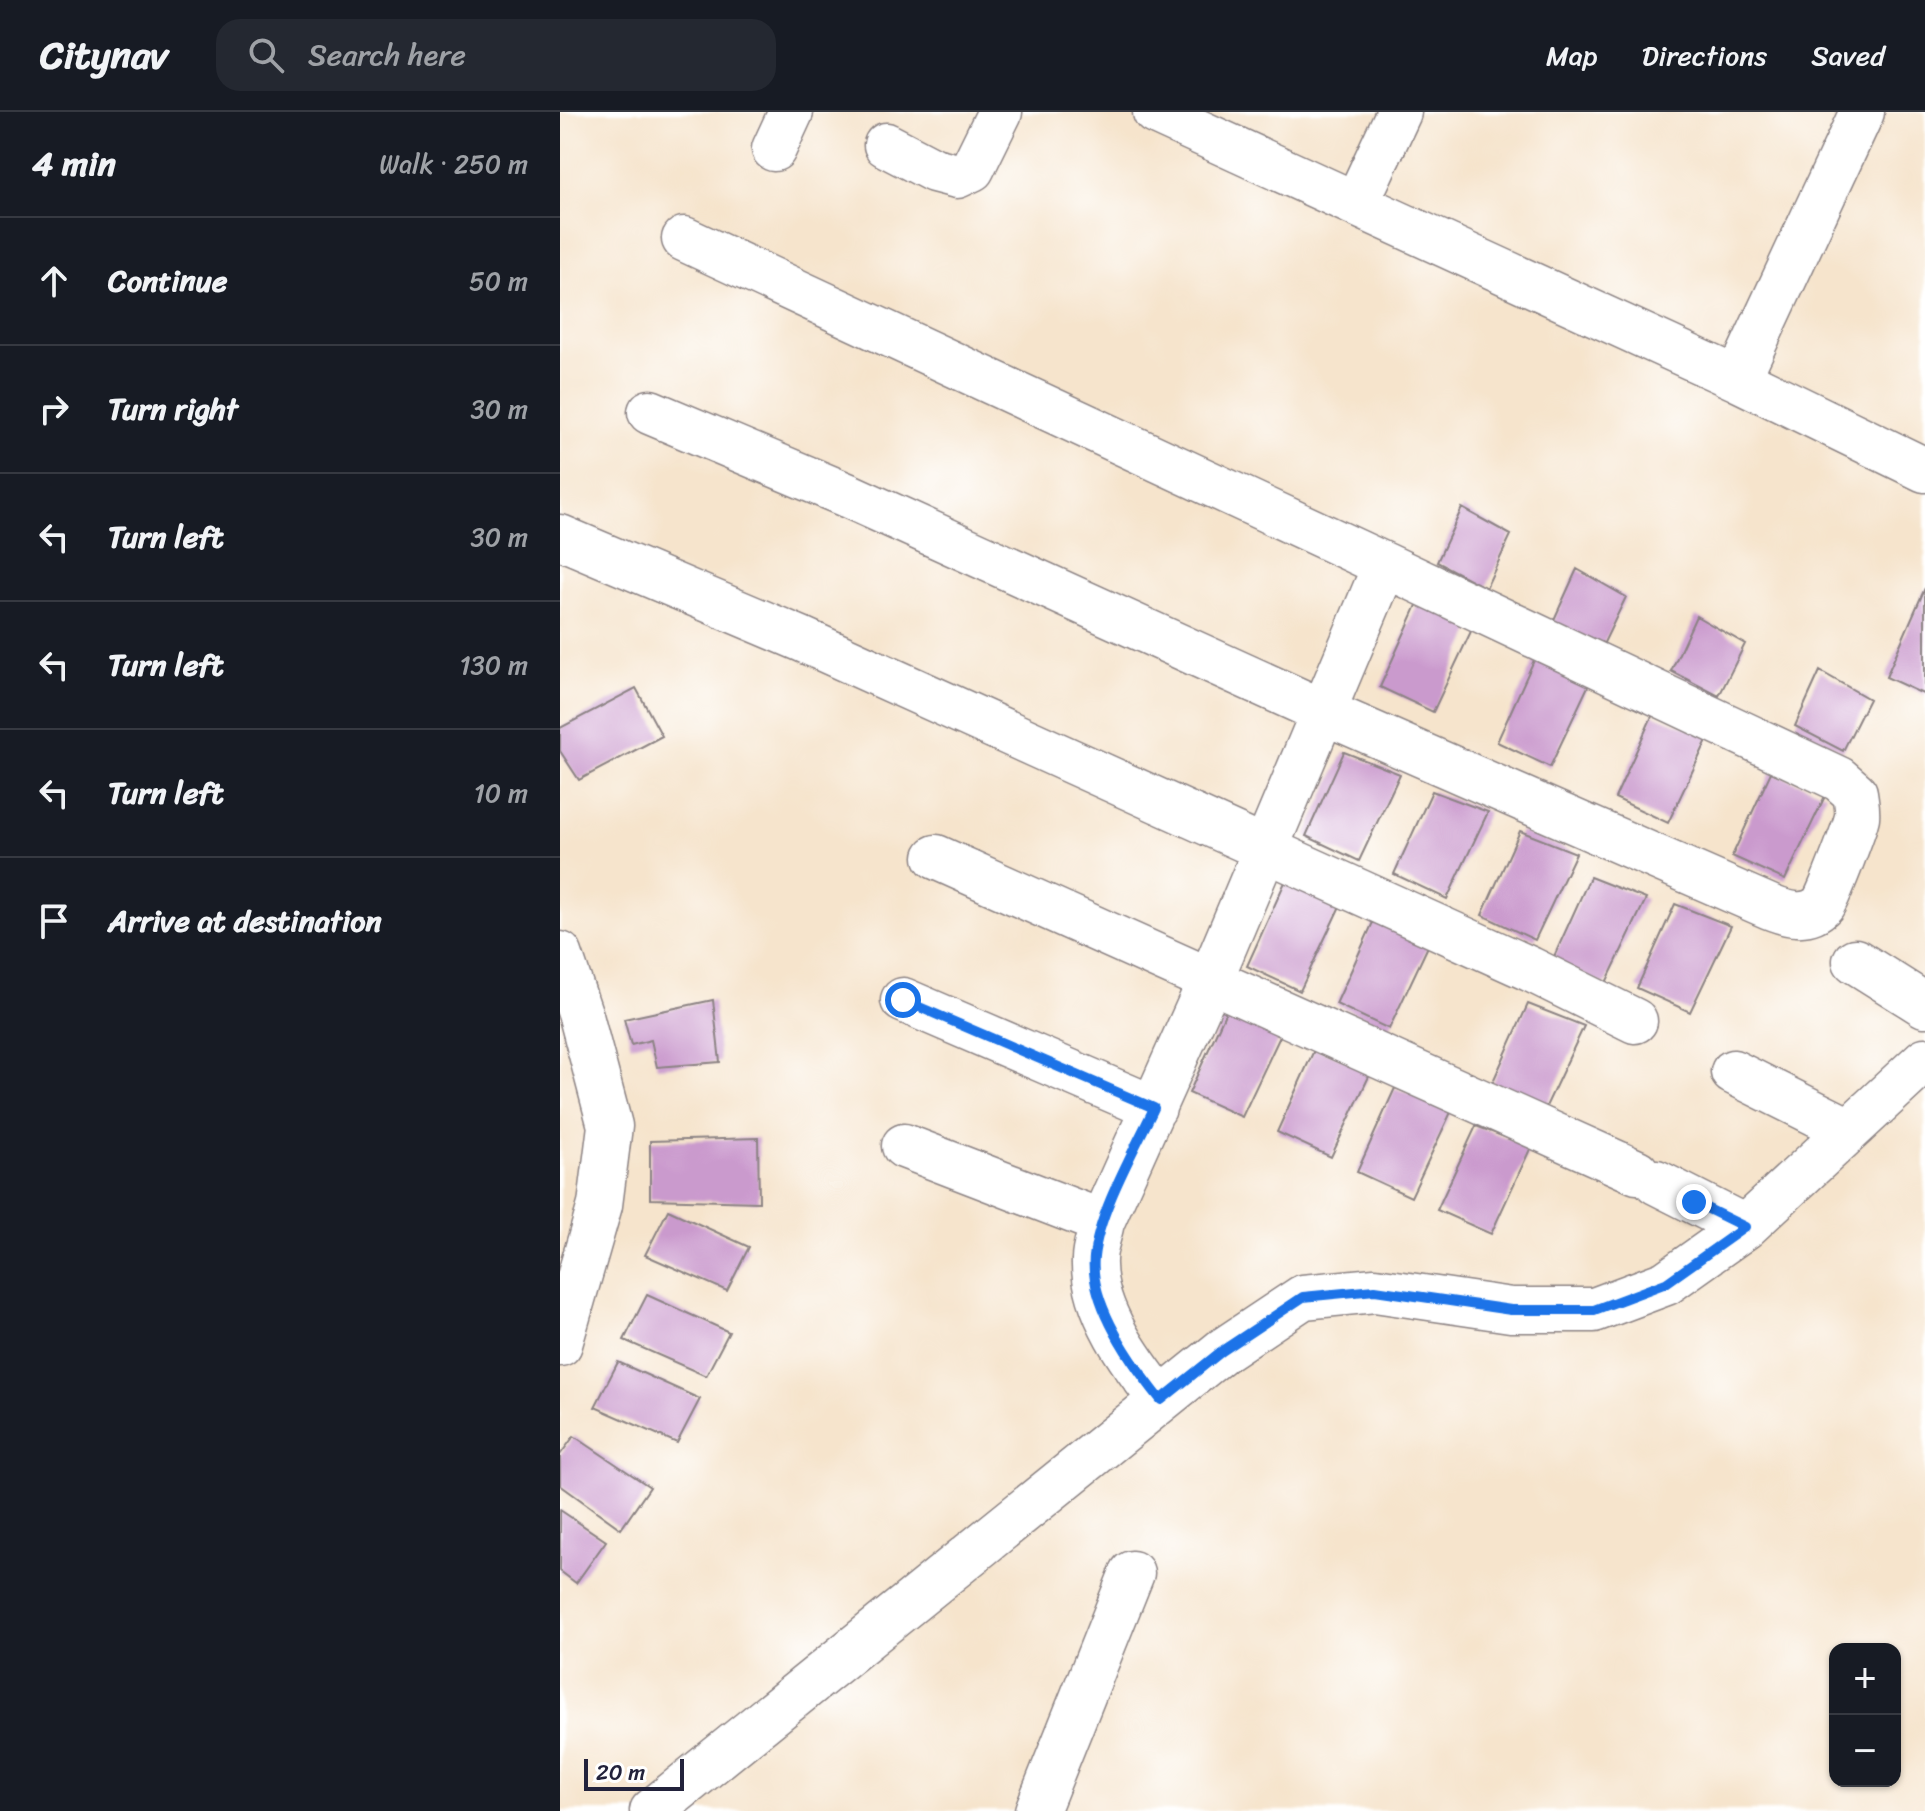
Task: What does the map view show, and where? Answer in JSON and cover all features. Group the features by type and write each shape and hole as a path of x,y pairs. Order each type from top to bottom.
{"street":[{"path":"886,145 934,170 957,176 972,169 1000,112"},
{"path":"1155,112 1738,379 1925,470"},
{"path":"1356,204 1399,112"},
{"path":"1738,379 1862,112"},
{"path":"650,412 849,496 1324,712 1790,915 1806,913 1823,904 1855,828 1858,813 1855,793 1839,779 684,239"},
{"path":"560,537 815,645 1530,969 1635,1021"},
{"path":"1161,1400 1130,1361 1101,1302 1094,1260 1102,1222 1210,981 1385,565"},
{"path":"936,857 1647,1177 1745,1227"},
{"path":"560,954 581,1016 610,1126 600,1205 560,1344"},
{"path":"1855,961 1925,1005"},
{"path":"903,1000 1154,1108"},
{"path":"652,1811 1222,1351 1303,1297 1375,1290 1511,1310 1594,1310 1666,1283 1745,1227 1925,1060"},
{"path":"1733,1072 1849,1130"},
{"path":"904,1146 1102,1222"},
{"path":"1037,1811 1132,1573"}],"building":[{"path":"1462,508 1511,535 1486,588 1437,562"},
{"path":"1577,569 1626,597 1601,649 1552,624"},
{"path":"1925,588 1925,695 1886,677"},
{"path":"1418,603 1474,625 1433,712 1380,687"},
{"path":"1696,616 1745,644 1719,696 1671,671"},
{"path":"1535,658 1591,680 1550,767 1497,742"},
{"path":"1820,671 1869,699 1843,751 1795,726"},
{"path":"636,688 662,736 579,780 560,751 560,728"},
{"path":"1653,714 1709,736 1668,823 1615,798"},
{"path":"1344,752 1400,774 1359,861 1306,836"},
{"path":"1771,772 1826,794 1785,880 1732,856"},
{"path":"1432,791 1488,812 1447,899 1394,874"},
{"path":"1520,831 1576,853 1535,940 1482,915"},
{"path":"1590,877 1646,899 1605,985 1552,961"},
{"path":"1285,882 1341,904 1300,991 1247,966"},
{"path":"1675,904 1731,926 1690,1012 1637,988"},
{"path":"1374,920 1430,942 1389,1029 1336,1004"},
{"path":"713,1000 720,1062 657,1067 651,1040 631,1045 624,1019"},
{"path":"1528,1004 1584,1026 1543,1113 1490,1088"},
{"path":"1227,1009 1283,1030 1242,1117 1189,1093"},
{"path":"1315,1048 1372,1070 1331,1157 1277,1132"},
{"path":"1395,1088 1452,1110 1411,1197 1357,1172"},
{"path":"1476,1126 1531,1147 1491,1234 1437,1210"},
{"path":"758,1138 759,1202 650,1199 650,1141"},
{"path":"668,1210 749,1247 727,1291 645,1255"},
{"path":"647,1295 729,1332 706,1376 624,1340"},
{"path":"618,1362 700,1399 677,1443 595,1407"},
{"path":"574,1436 650,1487 621,1529 560,1485 560,1455"},
{"path":"560,1510 606,1541 576,1583 560,1571"}],"route":[{"path":"903,1000 1154,1108 1102,1222 1094,1260 1101,1302 1130,1361 1161,1400 1222,1351 1303,1297 1375,1290 1511,1310 1594,1310 1666,1283 1745,1227 1694,1202"}]}
